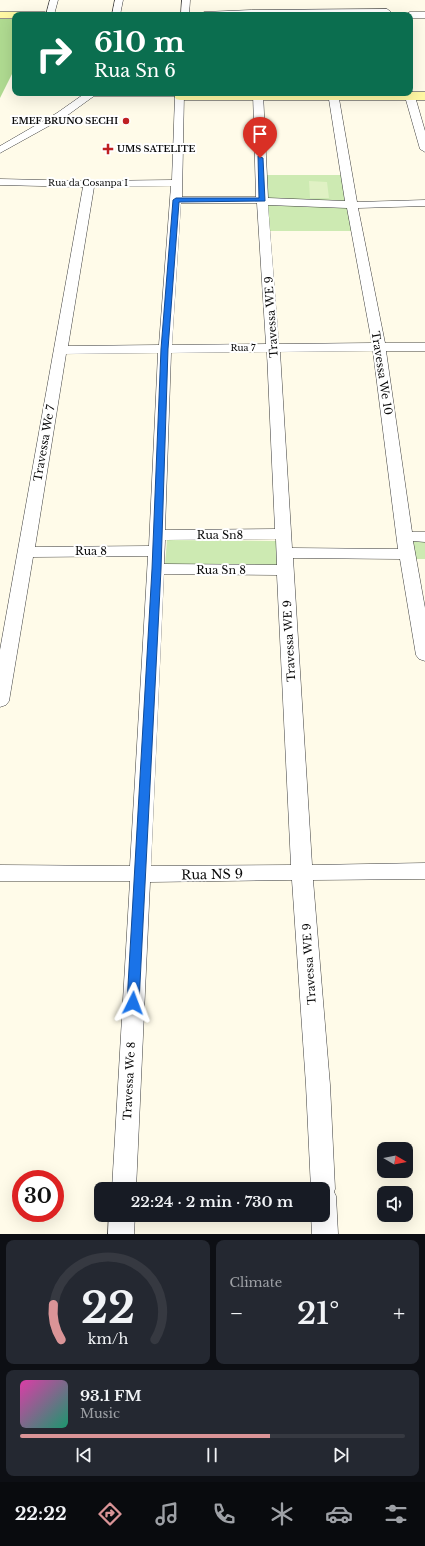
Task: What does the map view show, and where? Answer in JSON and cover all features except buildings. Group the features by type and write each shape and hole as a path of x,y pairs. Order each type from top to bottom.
{"main road":[{"path":"0,15 12,15"},
{"path":"413,95 425,96"}],"street":[{"path":"51,12 54,0"},
{"path":"117,12 119,0"},
{"path":"185,12 186,0"},
{"path":"317,2 318,12"},
{"path":"352,12 386,11"},
{"path":"239,12 284,12"},
{"path":"413,15 425,15"},
{"path":"0,150 61,115 88,96"},
{"path":"176,192 180,96"},
{"name":"Travessa WE 9","path":"258,96 302,872 318,1085 323,1182"},
{"name":"Travessa We 10","path":"333,96 353,206 356,231 379,347 405,536 414,560 425,655"},
{"path":"410,96 425,149"},
{"name":"Rua da Cosanpa I","path":"0,182 89,184 263,200 353,206 425,203"},
{"name":"Travessa We 7","path":"0,701 89,184"},
{"name":"Travessa We 8","path":"124,1182 156,569 165,349 176,192"},
{"name":"Rua 7","path":"60,350 425,347"},
{"name":"Rua Sn8","path":"157,543 283,534"},
{"path":"405,536 425,537"},
{"name":"Rua 8","path":"26,552 157,543"},
{"path":"285,561 414,560"},
{"name":"Rua Sn 8","path":"156,569 285,561"},
{"name":"Rua NS 9","path":"0,873 140,874 425,872"},
{"path":"121,1234 122,1222"},
{"path":"324,1222 325,1234"}],"green space":[{"path":"0,19 12,19 12,74 0,98"},
{"path":"260,175 345,175 355,231 263,231"},
{"path":"309,181 327,182 329,198 310,198"},
{"path":"167,540 277,541 277,565 165,565"},
{"path":"411,540 425,540 425,559 414,559"}],"place":[{"name":"EMEF BRUNO SECHI","path":"126,121"},
{"name":"UMS SATELITE","path":"108,149"}],"route":[{"path":"133,1003 156,569 165,349 176,200 262,200 260,158"}]}
